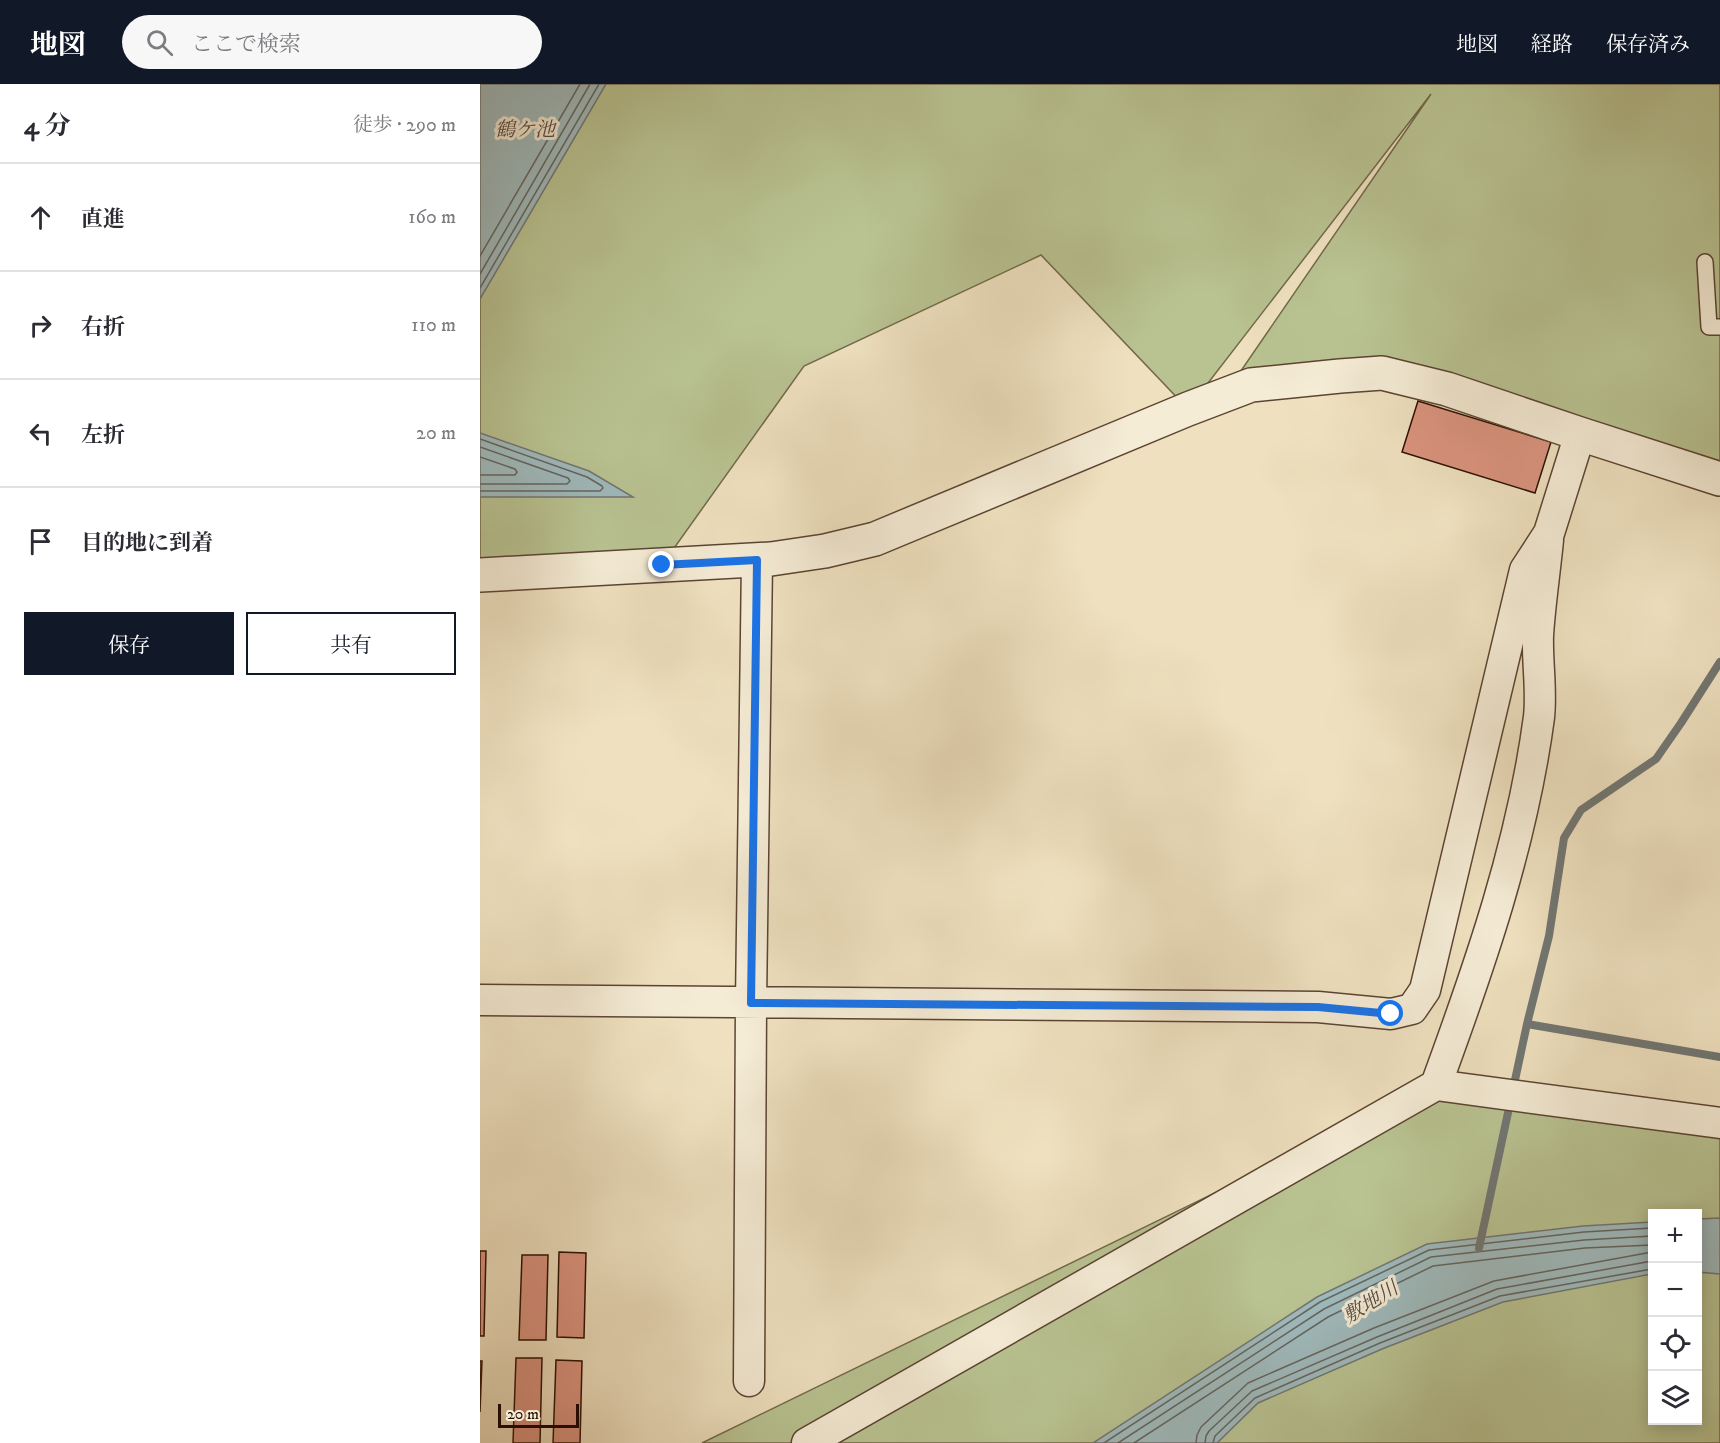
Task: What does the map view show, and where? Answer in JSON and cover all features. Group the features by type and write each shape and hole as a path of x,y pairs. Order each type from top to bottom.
{"street":[{"path":"480,575 757,560 825,551 875,539 1251,385 1382,373 1447,389 1720,479"},
{"path":"1436,1085 1473,984 1522,814 1539,715 1538,634 1549,533 1580,434"},
{"path":"480,1000 1318,1007 1391,1014 1412,1009 1425,990 1525,570 1549,533"},
{"path":"749,1381 757,560"},
{"path":"807,1443 1436,1085 1720,1123"}],"lane":[{"path":"1705,262 1709,327 1720,327"}],"green space":[{"path":"480,84 1720,84 1720,471 1382,373 1225,394 1431,94 1188,409 1041,255 804,366 662,565 480,565"},
{"path":"1436,1085 1720,1128 1720,1443 702,1443"}],"water":[{"name":"鶴ケ池","path":"480,84 606,84 480,299"},
{"path":"480,433 589,471 633,497 480,497"},
{"path":"1720,1218 1720,1274 1702,1272 1702,1219"},
{"name":"敷地川","path":"1648,1222 1648,1275 1503,1302 1382,1349 1258,1403 1217,1443 1093,1443 1317,1297 1427,1244 1583,1226"}],"building":[{"path":"1418,401 1551,442 1535,493 1402,452"},
{"path":"480,1251 486,1251 484,1336 480,1336"},
{"path":"559,1252 586,1253 584,1338 557,1337"},
{"path":"522,1255 548,1255 546,1340 519,1340"},
{"path":"516,1358 542,1358 540,1443 513,1443"},
{"path":"556,1360 582,1361 580,1443 553,1443"},
{"path":"480,1361 482,1361 480,1412"}],"waterway":[{"path":"1479,1248 1527,1024 1549,936 1564,838 1581,810 1656,759 1720,662"},
{"path":"1527,1024 1720,1057"}],"route":[{"path":"662,565 757,560 751,1003 1318,1007 1391,1014"}]}
